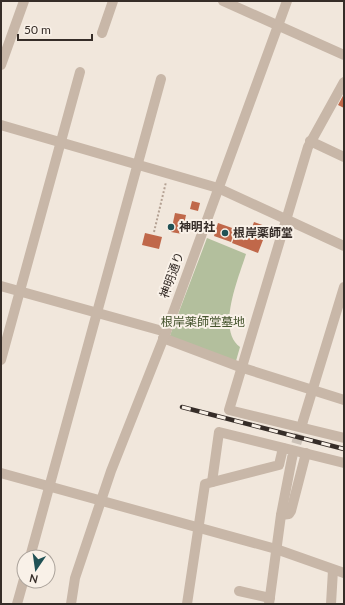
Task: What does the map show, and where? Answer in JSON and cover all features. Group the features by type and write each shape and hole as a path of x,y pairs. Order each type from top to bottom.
{"street":[{"path":"1,65 24,1"},
{"path":"102,33 113,1"},
{"path":"223,1 344,55"},
{"name":"神明通り","path":"71,604 75,578 111,471 164,335 287,1"},
{"path":"1,360 21,292 80,72"},
{"path":"32,549 161,79"},
{"path":"344,82 310,142 228,410 344,438"},
{"path":"1,125 218,188 344,246"},
{"path":"310,142 344,157"},
{"path":"1,286 97,313 164,335 240,367 344,400"},
{"path":"303,421 344,287"},
{"path":"212,482 219,432 344,463"},
{"path":"187,604 197,527 205,484 279,465 283,448"},
{"path":"281,515 289,514 291,511 306,453"},
{"path":"239,591 269,601 281,515 292,458"},
{"path":"1,473 276,549 344,573"},
{"path":"331,604 333,570"},
{"path":"17,604 21,589"}],"path":[{"path":"154,232 168,174"}],"green space":[{"name":"根岸薬師堂墓地","path":"207,238 246,254 231,303 230,329 233,339 240,347 236,361 169,338"}],"building":[{"path":"344,94 344,108 338,105"},
{"path":"192,201 200,203 198,211 190,209"},
{"path":"175,213 186,215 182,234 171,232"},
{"path":"254,222 268,227 258,253 232,243 237,230 249,235"},
{"name":"根岸薬師堂","path":"218,223 235,229 231,242 214,236"},
{"path":"145,233 162,237 159,249 142,245"}],"tunnel":[{"path":"292,458 303,421"}],"railway":[{"path":"182,407 344,449"}],"place":[{"name":"神明社","path":"171,227"},
{"name":"根岸薬師堂","path":"225,233"}]}
